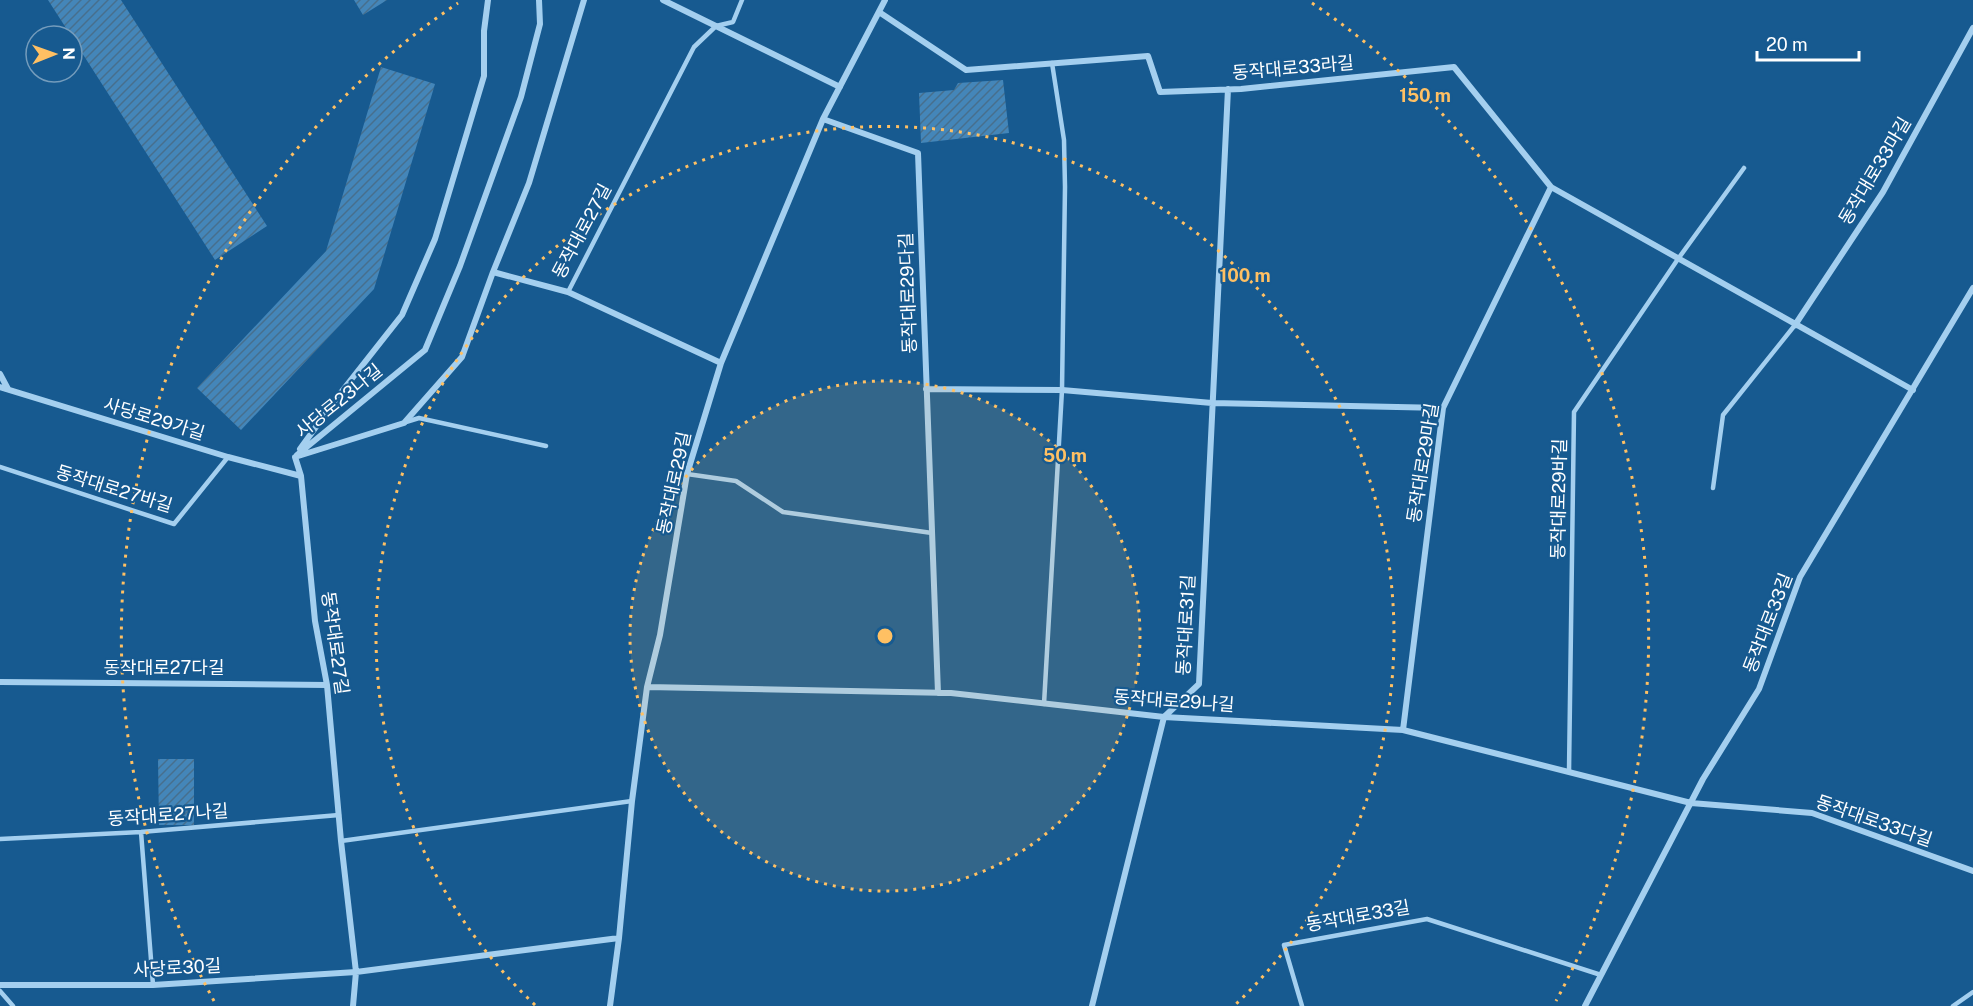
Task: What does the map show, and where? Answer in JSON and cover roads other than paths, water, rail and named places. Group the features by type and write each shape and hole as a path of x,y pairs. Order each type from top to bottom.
{"street":[{"name":"사당로23나길","path":"295,457 339,394 402,315 435,239 484,76 484,31 488,0"},
{"name":"사당로23나길","path":"295,457 425,350 460,266 520,97 540,24 539,0"},
{"path":"295,457 404,423 462,357 529,183 584,0"},
{"path":"663,0 840,87"},
{"name":"동작대로29길","path":"610,1006 647,687 660,635 687,474 721,363 823,119 885,0"},
{"name":"동작대로33라길","path":"879,12 966,70 1148,56 1160,92 1228,90 1454,67 1551,187 1913,390"},
{"name":"동작대로33마길","path":"1795,325 1883,192 1973,28"},
{"name":"동작대로31길","path":"1164,717 1199,684 1228,90"},
{"name":"동작대로29다길","path":"823,119 918,153 938,693"},
{"name":"동작대로29마길","path":"1404,730 1443,408 1551,187"},
{"name":"동작대로27길","path":"493,272 568,292"},
{"name":"동작대로33길","path":"1585,1006 1703,779 1759,688 1800,578 1973,288"},
{"path":"568,292 721,363"},
{"path":"0,374 8,389"},
{"name":"사당로29가길","path":"0,387 228,457 301,476"},
{"path":"926,389 1062,390 1212,403 1443,408"},
{"name":"동작대로27길","path":"295,457 301,476 315,621 327,685 356,972 353,1006"},
{"name":"동작대로27다길","path":"0,682 327,685"},
{"name":"동작대로29나길","path":"647,687 938,693 1164,717 1404,730 1691,803"},
{"path":"1092,1006 1164,717"},
{"name":"동작대로33다길","path":"1691,803 1812,813 1973,871"},
{"path":"356,972 619,938"},
{"name":"사당로30길","path":"0,985 153,985 356,972"}],"lane":[{"name":"동작대로27길","path":"568,292 694,48 716,26 733,22 742,0"},
{"path":"1044,704 1062,390 1064,140 1052,63"},
{"path":"1678,259 1744,168"},
{"name":"동작대로29바길","path":"1569,772 1574,412 1678,259"},
{"path":"1713,488 1724,415 1795,325"},
{"path":"404,423 419,418 546,446"},
{"name":"동작대로27바길","path":"0,467 174,524 228,457"},
{"path":"687,474 736,481 783,512 932,533"},
{"path":"341,841 632,801"},
{"name":"동작대로27나길","path":"0,839 141,832 339,815"},
{"path":"141,832 153,985"},
{"name":"동작대로33길","path":"1302,1006 1284,945 1427,919 1601,975"},
{"path":"0,991 12,1006"},
{"path":"1953,1006 1973,992"}]}
